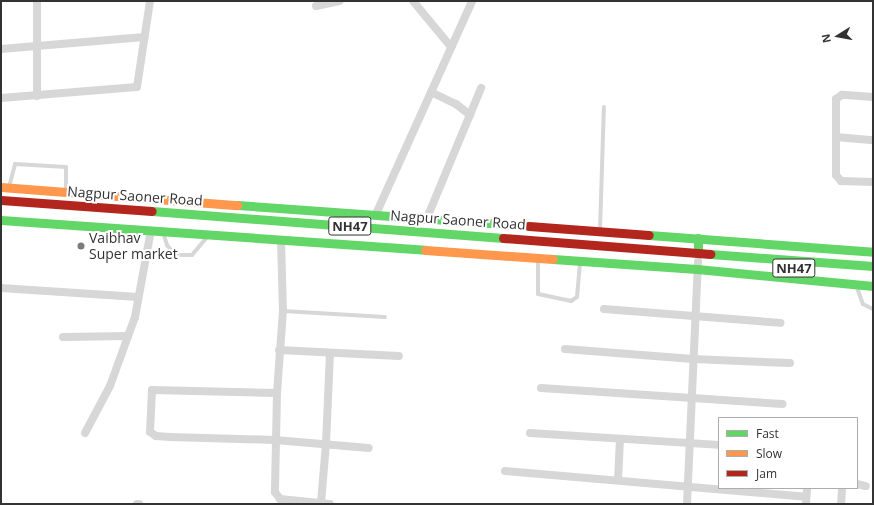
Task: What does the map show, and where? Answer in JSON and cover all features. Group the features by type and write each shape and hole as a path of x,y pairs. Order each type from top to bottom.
{"main road":[{"path":"4,200 5,187 873,252"},
{"name":"Nagpur Saoner Road","path":"4,200 698,261"},
{"name":"Nagpur Saoner Road","path":"1,210 698,261"},
{"path":"1,220 538,259 580,261 698,261 873,286"},
{"path":"698,238 698,261"},
{"name":"NH47","path":"698,261 714,258 873,266"},
{"name":"NH47","path":"714,258 873,275"}],"street":[{"path":"37,1 37,96"},
{"path":"1,98 137,88 150,1"},
{"path":"316,6 339,1"},
{"path":"413,1 451,47"},
{"path":"376,214 472,1"},
{"path":"1,48 145,37"},
{"path":"427,218 481,88"},
{"path":"431,92 456,104 470,115"},
{"path":"873,97 839,96 836,99 836,175 838,179 873,182"},
{"path":"836,137 873,140"},
{"path":"85,433 110,386 128,336 138,297 151,230"},
{"path":"281,240 283,311 277,393 275,492 280,499 330,504"},
{"path":"687,504 698,261"},
{"path":"1,288 138,297"},
{"path":"604,309 695,314 780,322"},
{"path":"63,337 128,336"},
{"path":"565,349 693,359 790,363"},
{"path":"279,350 330,354 399,356"},
{"path":"321,503 326,444 330,354"},
{"path":"541,388 782,404"},
{"path":"277,393 152,390 150,432 156,436 275,440 369,448"},
{"path":"530,432 718,445"},
{"path":"618,480 620,439"},
{"path":"505,471 687,486 806,500 807,489"},
{"path":"858,484 866,486"},
{"path":"841,504 842,489"}],"lane":[{"path":"600,231 604,107"},
{"path":"5,187 15,164 66,167 66,191"},
{"path":"163,231 167,245 175,254 192,255 208,234"},
{"path":"538,259 538,294 571,301 577,297 580,261"},
{"path":"856,284 863,304 873,309"},
{"path":"283,311 385,317"}],"traffic: fast":[{"path":"237,205 529,226"},
{"path":"152,211 503,238"},
{"path":"1,220 425,250"},
{"path":"649,235 873,252"},
{"path":"698,238 698,253"},
{"path":"710,254 873,266"},
{"path":"553,259 697,269 873,286"}],"traffic: slow":[{"path":"1,187 237,205"},
{"path":"425,250 553,259"}],"traffic: jam":[{"path":"1,200 152,211"},
{"path":"529,226 649,235"},
{"path":"503,238 710,254"}],"place":[{"name":"Vaibhav Super market","path":"81,246"}]}
